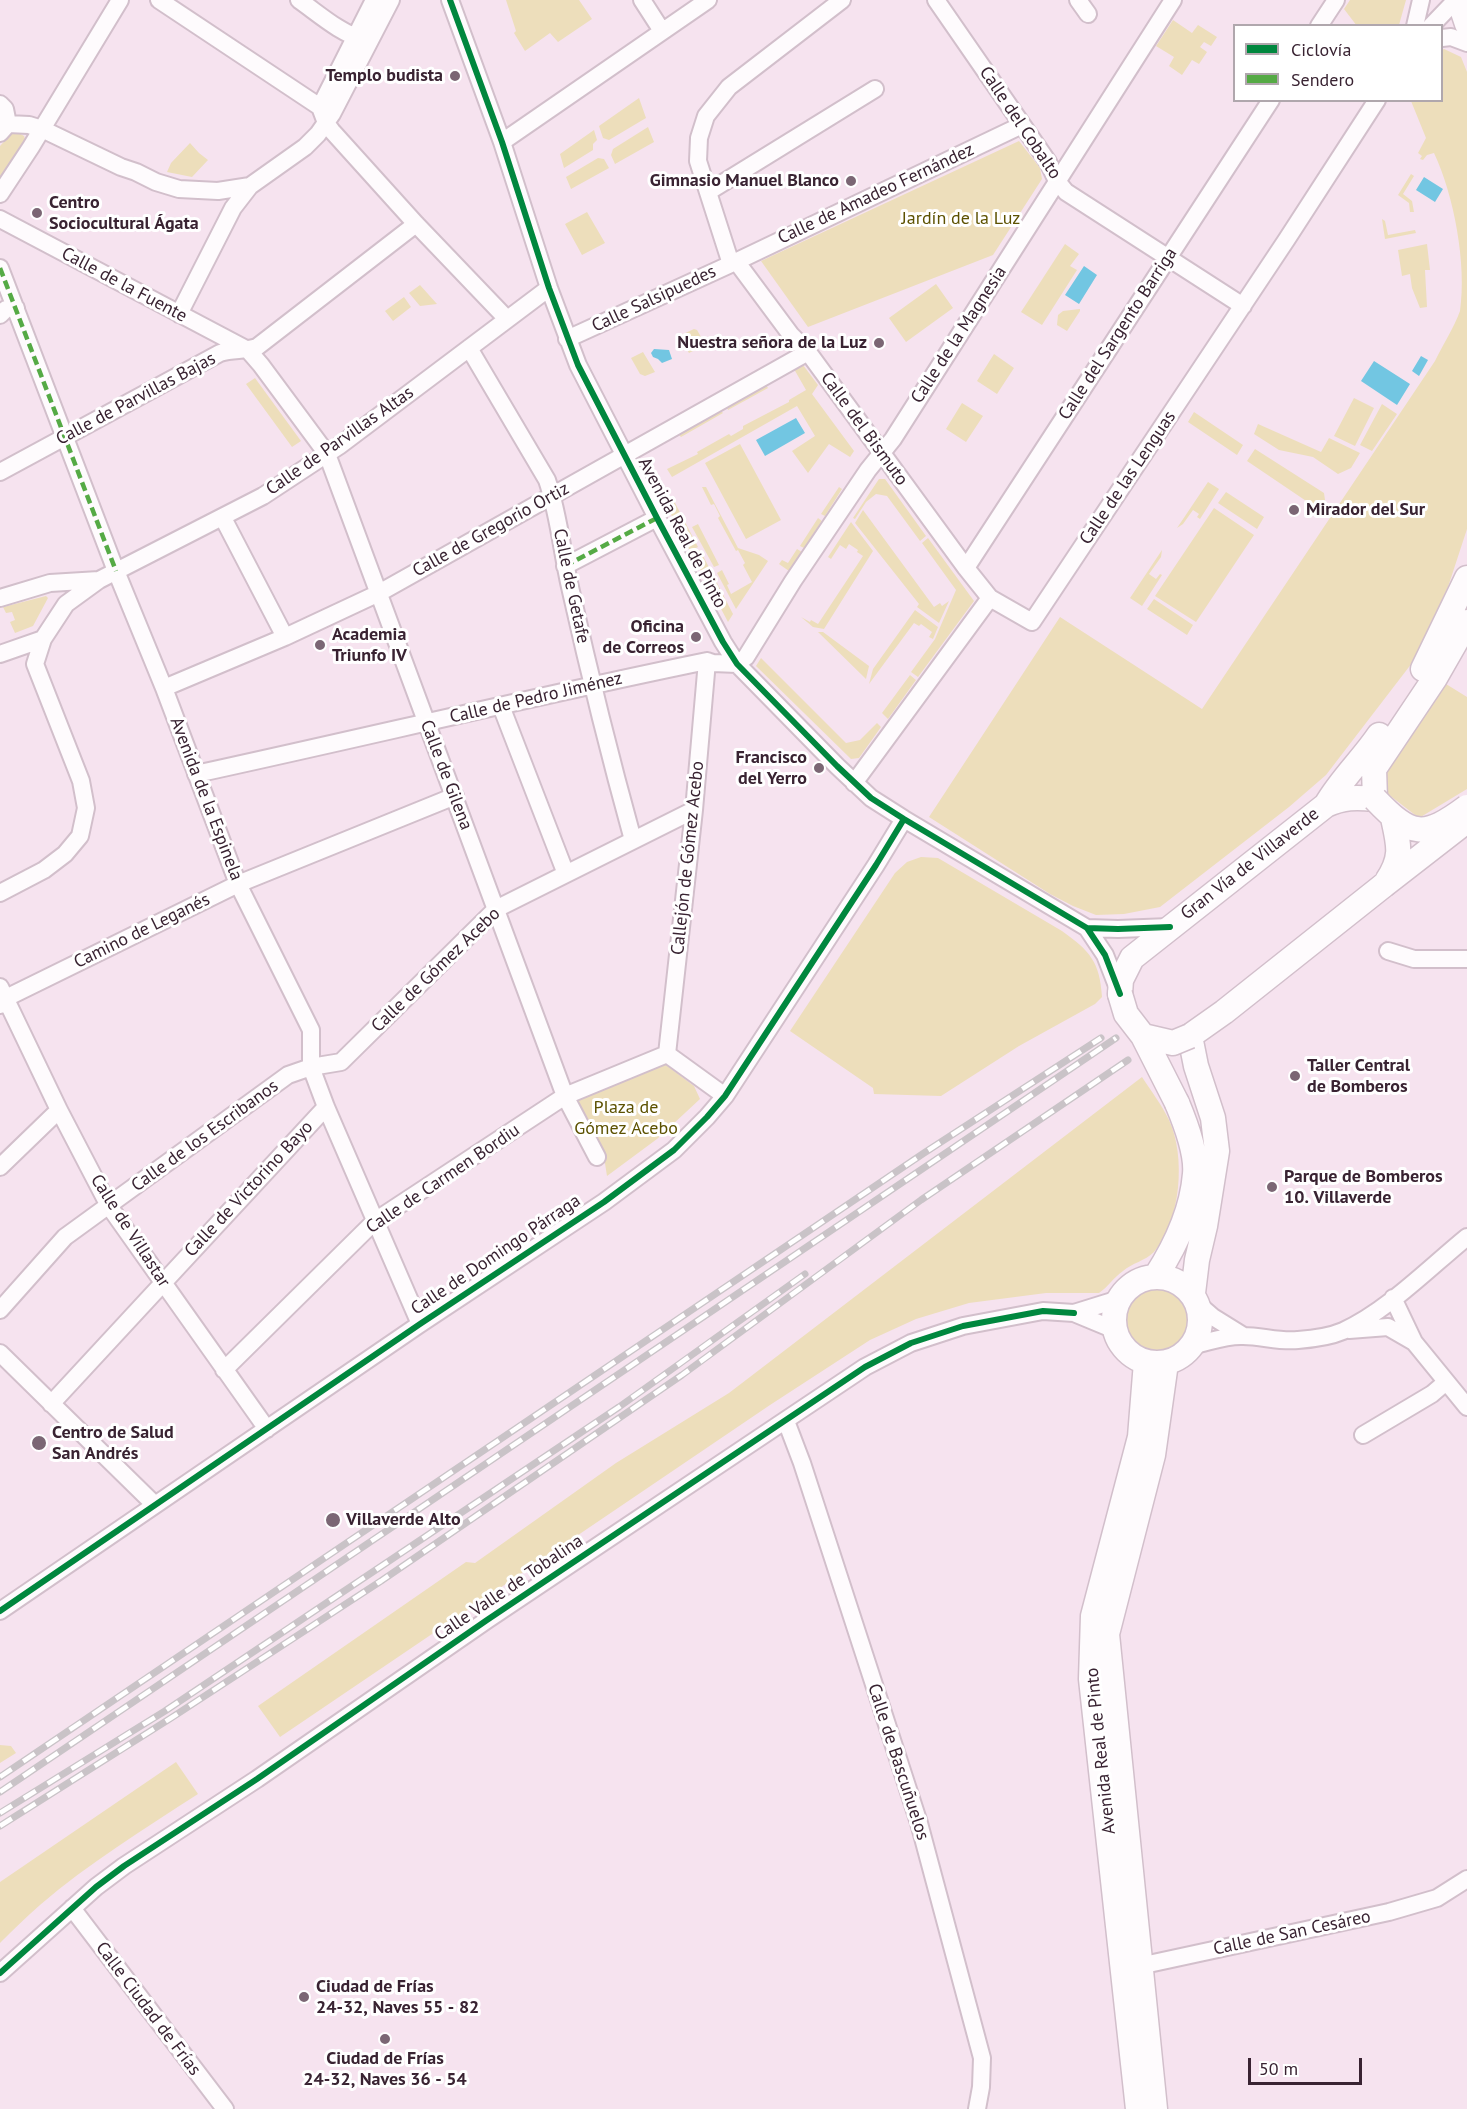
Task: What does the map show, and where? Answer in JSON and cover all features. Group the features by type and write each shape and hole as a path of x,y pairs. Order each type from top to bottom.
{"main road":[{"path":"1457,0 1467,24"},
{"path":"1467,578 1429,674 1374,769 1375,798 1393,818 1419,831 1445,823 1467,807"},
{"path":"1326,805 1338,784 1367,753 1467,622"},
{"name":"Gran Vía de Villaverde","path":"1120,994 1121,980 1132,958 1326,805 1351,796 1375,798"},
{"path":"1384,885 1396,868 1398,857 1398,842 1393,818"},
{"path":"1143,1036 1173,1043 1190,1036 1224,1012 1467,821"},
{"path":"1120,994 1126,1014 1143,1036 1177,1103 1188,1129 1196,1172 1185,1222 1173,1249 1156,1276"},
{"path":"1190,1036 1196,1066 1213,1118 1218,1150 1197,1260 1195,1299 1201,1325 1194,1345 1183,1355 1156,1362 1135,1357 1122,1346 1115,1330 1114,1314 1119,1299 1129,1287 1141,1279 1156,1276 1176,1280 1195,1299"},
{"name":"Avenida Real de Pinto","path":"1138,2109 1125,1969 1091,1679 1093,1616 1140,1437 1156,1362"},
{"name":"Avenida Real de Pinto","path":"1125,1969 1155,2109"}],"street":[{"path":"0,194 120,0"},
{"path":"159,0 323,115 416,224 507,319"},
{"path":"299,0 363,39"},
{"path":"363,39 374,0"},
{"path":"179,314 233,208 250,186 305,147 363,39 390,0"},
{"name":"Avenida Real de Pinto","path":"450,0 502,142 549,288 578,365 657,518 737,664 854,783 904,819 1087,928 1105,955 1120,994"},
{"path":"642,0 662,31"},
{"path":"502,142 708,0"},
{"name":"Calle Salsipuedes","path":"567,339 734,263 698,161 699,138 706,116 729,87 842,0"},
{"name":"Calle del Cobalto","path":"936,0 1048,162 1057,181 1066,192 1243,306"},
{"name":"Calle de la Magnesia","path":"737,664 746,657 868,470 882,453 1173,0"},
{"path":"1320,24 1336,0"},
{"path":"1421,17 1433,0"},
{"path":"1421,17 1457,0"},
{"path":"1443,38 1451,37 1467,43"},
{"path":"708,192 875,89"},
{"name":"Calle del Sargento Barriga","path":"966,568 1269,102"},
{"name":"Calle de las Lenguas","path":"990,598 1032,622 1376,102"},
{"path":"0,104 5,110 4,129 22,124 42,129 156,182 179,189 218,191 250,186"},
{"name":"Calle de Amadeo Fernández","path":"734,263 1022,125"},
{"name":"Calle de la Fuente","path":"0,219 248,350"},
{"name":"Calle de Parvillas Bajas","path":"0,472 220,353 257,347 416,224"},
{"name":"Calle del Bismuto","path":"734,263 791,335 808,352 990,598"},
{"name":"Avenida de la Espinela","path":"0,268 238,884 311,1030 310,1067 420,1324"},
{"name":"Calle de Parvillas Altas","path":"43,639 66,604 99,580 263,496 327,454 549,288"},
{"path":"0,315 6,309 16,308"},
{"name":"Calle de Getafe","path":"469,348 547,480 592,684 633,840"},
{"name":"Calle de Gilena","path":"248,350 327,454 565,1096 597,1157"},
{"name":"Calle de Gregorio Ortiz","path":"164,688 285,637 379,593 808,352"},
{"path":"223,518 285,637"},
{"path":"565,566 657,518"},
{"path":"0,598 50,583 99,580"},
{"path":"854,783 990,598"},
{"path":"0,654 43,639"},
{"path":"0,893 44,870 65,854 81,836 86,808 81,781 35,664 43,639"},
{"name":"Calle de Pedro Jiménez","path":"196,774 427,724 592,684 707,661 737,664"},
{"name":"Callejón de Gómez Acebo","path":"667,1054 694,810 707,661"},
{"path":"501,706 566,874"},
{"name":"Camino de Leganés","path":"2,997 238,884 454,796"},
{"name":"Calle de Gómez Acebo","path":"310,1067 341,1062 496,909 694,810"},
{"name":"Calle de Domingo Párraga","path":"0,1611 420,1324 604,1202 675,1150 725,1095 904,819"},
{"name":"Avenida Real de Pinto","path":"1087,928 1170,927"},
{"path":"1388,951 1414,959 1467,959"},
{"name":"Calle de Villastar","path":"2,997 109,1206 267,1430"},
{"path":"667,1054 725,1095"},
{"name":"Calle de Carmen Bordiu","path":"224,1370 375,1221 565,1096 667,1054"},
{"name":"Calle de los Escribanos","path":"0,1310 65,1237 288,1075 310,1067"},
{"name":"Calle de Victorino Bayo","path":"51,1404 326,1107"},
{"path":"0,1167 59,1110"},
{"path":"1342,1331 1363,1320 1393,1298 1467,1237"},
{"path":"1393,1298 1414,1342 1467,1407"},
{"name":"Calle Valle de Tobalina","path":"1074,1313 1119,1299"},
{"path":"1195,1299 1213,1317 1242,1335 1268,1340 1296,1341 1342,1331 1388,1328 1414,1342"},
{"name":"Calle Valle de Tobalina","path":"0,1973 96,1887 124,1866 257,1779 487,1620 865,1367 911,1343 963,1326 1043,1311 1074,1313 1115,1330"},
{"path":"1194,1345 1242,1335"},
{"path":"0,1353 155,1505"},
{"path":"1363,1435 1432,1394 1446,1382"},
{"name":"Calle de Bascuñuelos","path":"786,1420 919,1823 982,2058 981,2087 976,2109"},
{"name":"Calle de San Cesáreo","path":"1125,1969 1389,1912 1437,1898 1467,1879"},
{"name":"Calle Ciudad de Frías","path":"72,1908 225,2109"}],"green space":[{"path":"506,0 579,0 592,19 558,42 550,33 525,51 514,33 516,31"},
{"path":"1350,0 1406,0 1399,24 1355,24 1344,9"},
{"path":"1173,20 1192,33 1198,25 1217,37 1211,46 1204,42 1200,47 1207,52 1199,64 1192,60 1182,75 1169,66 1174,57 1156,46"},
{"path":"1443,50 1461,57 1467,72 1467,529 1448,587 1412,663 1326,775 1289,807 1160,907 1124,914 1096,915 1073,906 1050,894 929,817 1060,617 1202,709 1435,361 1460,311 1462,273 1453,209 1434,153 1427,155 1423,160 1420,159 1422,156 1418,153 1426,138 1411,102 1443,102"},
{"path":"639,98 646,118 609,140 603,138 599,126"},
{"path":"648,127 654,142 615,164 611,155 613,149"},
{"path":"594,130 597,140 593,144 593,150 564,168 560,154"},
{"path":"12,133 24,136 26,142 0,179 0,146"},
{"name":"Jardín de la Luz","path":"1019,141 1040,168 1042,179 993,255 808,327 761,261"},
{"path":"190,143 208,160 192,177 167,172 171,163"},
{"path":"598,158 604,159 609,168 571,189 566,177"},
{"path":"1411,174 1414,176 1403,194 1412,201 1414,212 1410,212 1409,203 1398,195"},
{"path":"587,212 605,243 582,255 565,224"},
{"path":"1382,219 1385,221 1388,235 1415,230 1416,233 1385,239"},
{"path":"1065,244 1079,254 1070,266 1077,270 1042,325 1021,312"},
{"path":"1427,244 1430,270 1425,270 1427,307 1420,308 1412,288 1410,274 1402,276 1398,250"},
{"path":"936,284 953,308 906,342 889,318"},
{"path":"420,285 437,304 420,306 409,293"},
{"path":"404,297 411,307 393,321 385,311"},
{"path":"1080,309 1067,331 1057,325 1058,315 1063,311"},
{"path":"694,329 704,342 703,346 689,353 679,336"},
{"path":"643,352 655,372 645,376 640,374 631,358"},
{"path":"994,354 1014,368 997,394 977,381"},
{"path":"803,365 818,385 812,394 854,451 850,457 829,444 808,473 792,451 815,436 797,406 672,477 667,469 698,454 697,452 729,434 731,436 743,429 743,426 789,402 806,390 794,369"},
{"path":"255,378 301,441 292,447 246,384"},
{"path":"766,385 768,388 728,410 727,407"},
{"path":"1354,398 1374,408 1355,446 1334,436"},
{"path":"962,403 983,416 966,442 946,429"},
{"path":"1382,404 1397,414 1372,451 1360,445"},
{"path":"721,411 723,413 681,437 679,435"},
{"path":"1194,412 1243,445 1237,455 1188,422"},
{"path":"1258,424 1321,452 1329,438 1360,453 1351,468 1338,474 1313,457 1279,450 1254,434"},
{"path":"740,444 781,520 746,539 705,463"},
{"path":"1255,449 1324,493 1325,500 1321,511 1247,461"},
{"path":"879,479 885,479 926,536 920,541 887,496 876,494 866,502 855,519 853,518"},
{"path":"1208,482 1219,489 1200,519 1197,517 1199,514 1193,510 1183,524 1177,528"},
{"path":"702,487 706,487 738,548 759,555 768,561 736,609 717,573 722,570 731,594 752,582 743,565 745,563 718,518 720,516 714,504 711,505"},
{"path":"839,487 842,489 825,516 821,514"},
{"path":"1226,492 1264,517 1257,529 1218,503"},
{"path":"673,499 698,547 690,551 665,503"},
{"path":"1214,508 1254,535 1196,622 1155,596"},
{"path":"863,510 934,607 940,603 942,606 949,601 939,623 917,607 919,604 855,523"},
{"path":"818,518 822,521 804,548 800,546"},
{"path":"851,522 873,551 824,629 813,627 801,617 818,624 863,556 849,544 846,549 840,545 831,559 828,557"},
{"path":"698,524 719,565 714,567 692,527"},
{"path":"928,538 974,601 918,677 911,672 935,639 956,590 922,543"},
{"path":"797,549 802,552 789,571 779,564 782,560 788,563"},
{"path":"700,550 733,614 728,622 692,554"},
{"path":"1162,550 1161,557 1149,574 1156,579 1160,574 1162,575 1142,606 1130,598"},
{"path":"46,596 48,598 33,626 15,633 10,622 15,620 12,612 6,613 3,607"},
{"path":"1154,599 1193,625 1187,635 1147,609"},
{"path":"915,610 938,627 933,639 929,637 932,632 921,624 919,626 914,623 869,684 873,669"},
{"path":"818,632 823,632 869,666 866,679"},
{"path":"761,658 846,743 860,740 877,723 881,727 859,758 851,759 756,666"},
{"path":"910,675 916,680 888,719 882,713"},
{"path":"1446,684 1467,697 1467,789 1419,818 1384,791 1385,767"},
{"path":"921,857 938,858 1072,938 1092,958 1099,975 1102,997 1095,1004 1019,1046 941,1096 874,1094 873,1088 790,1031 895,873 907,862"},
{"name":"Plaza de Gómez Acebo","path":"662,1062 694,1086 700,1099 657,1139 607,1176 604,1157 577,1100"},
{"path":"1142,1077 1169,1120 1178,1151 1178,1188 1175,1206 1163,1239 1154,1252 1127,1268 1099,1293 1046,1293 969,1303 916,1319 870,1340 770,1405 280,1737 258,1706 466,1562 475,1563 616,1463 729,1393"},
{"path":"1159,1287 1178,1293 1188,1303 1194,1322 1188,1341 1178,1351 1159,1357 1140,1351 1130,1341 1124,1322 1130,1303 1140,1293"},
{"path":"0,1745 11,1746 16,1753 0,1763"},
{"path":"176,1762 198,1794 78,1875 35,1910 0,1943 0,1882"}],"water":[{"path":"1424,177 1443,189 1435,202 1416,190"},
{"path":"1084,266 1097,275 1079,304 1065,295"},
{"path":"654,349 669,350 672,359 662,363 653,357 651,353"},
{"path":"1421,356 1428,360 1419,376 1412,371"},
{"path":"1374,361 1410,384 1397,405 1361,381"},
{"path":"796,418 805,433 765,456 756,440"}],"railway":[{"path":"0,1777 924,1153 1101,1038"},
{"path":"0,1792 1116,1038"},
{"path":"0,1826 381,1581 682,1375 921,1200 1128,1060"},
{"path":"0,1813 165,1711 619,1407 805,1274"}],"marked path":[{"path":"0,268 116,571"},
{"path":"565,566 657,518"}],"cycle path":[{"path":"450,0 502,142 549,288 578,365 657,518 737,664 871,798 1087,928 1105,955 1120,994"},
{"path":"0,1611 420,1324 604,1202 674,1150 725,1096 904,819"},
{"path":"1087,928 1170,927"},
{"path":"0,1973 96,1887 124,1866 257,1779 487,1620 865,1367 911,1343 963,1326 1043,1311 1074,1313"}],"place":[{"name":"Templo budista","path":"455,76"},
{"name":"Gimnasio Manuel Blanco","path":"851,181"},
{"name":"Centro Sociocultural Ágata","path":"37,213"},
{"name":"Nuestra señora de la Luz","path":"879,343"},
{"name":"Mirador del Sur","path":"1294,510"},
{"name":"Oficina de Correos","path":"696,637"},
{"name":"Academia Triunfo IV","path":"320,645"},
{"name":"Francisco del Yerro","path":"819,768"},
{"name":"Taller Central de Bomberos","path":"1295,1076"},
{"name":"Parque de Bomberos 10. Villaverde","path":"1272,1187"},
{"name":"Centro de Salud San Andrés","path":"39,1443"},
{"name":"Villaverde Alto","path":"333,1520"},
{"name":"Ciudad de Frías 24-32, Naves 55 - 82","path":"304,1997"},
{"name":"Ciudad de Frías 24-32, Naves 36 - 54","path":"385,2039"}]}
